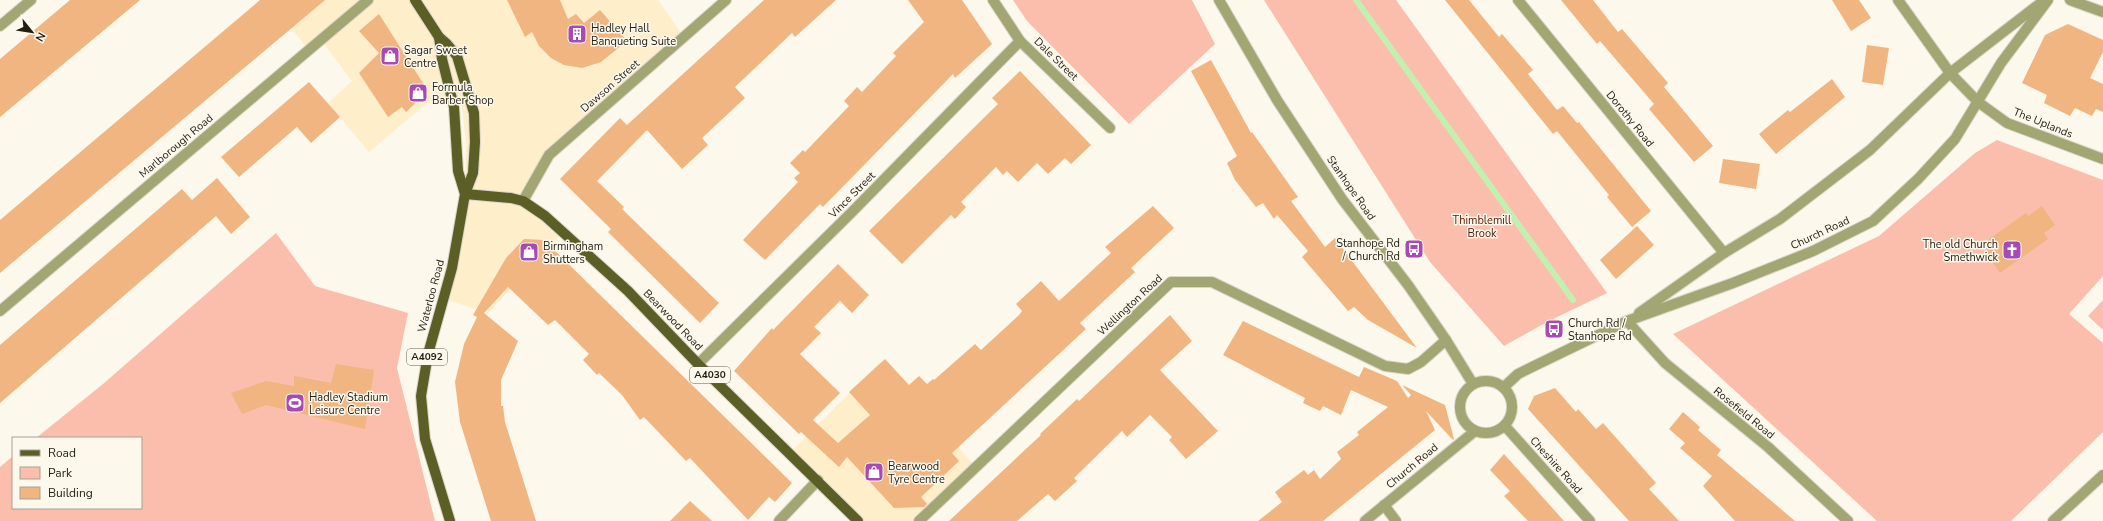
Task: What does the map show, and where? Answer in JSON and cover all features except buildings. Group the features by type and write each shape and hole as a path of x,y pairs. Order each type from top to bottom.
{"main road":[{"path":"415,0 438,37 454,106 458,171 465,194"},
{"path":"438,37 446,42 457,56 474,113 473,173 465,194"},
{"name":"Bearwood Road","path":"465,194 511,198 523,201 546,216 623,286 698,364 818,480 858,521"},
{"name":"Waterloo Road","path":"450,521 425,439 421,396 428,354 452,268 465,194"}],"street":[{"path":"0,26 31,0"},
{"name":"Marlborough Road","path":"0,311 368,0"},
{"name":"Dawson Street","path":"523,201 549,155 726,0"},
{"name":"Dale Street","path":"993,0 1020,41 1110,128"},
{"name":"Stanhope Road","path":"1219,0 1277,100 1342,199 1408,284 1446,340 1473,384"},
{"name":"Dorothy Road","path":"1518,0 1724,253"},
{"path":"1898,0 1950,73 1978,102"},
{"name":"Church Road","path":"1627,321 1724,253 1780,219 1870,150 1950,73 2045,0"},
{"name":"Church Road","path":"1504,387 1518,374 1627,321 1733,283 1791,260 1873,221 1918,179 1955,139 2001,63 2048,0"},
{"path":"2070,0 2103,12"},
{"name":"Vince Street","path":"698,364 850,214 1020,41"},
{"name":"The Uplands","path":"1978,102 2014,126 2103,159"},
{"name":"Wellington Road","path":"919,521 1171,282 1212,282 1385,366 1408,369 1421,362 1446,340"},
{"name":"Rosefield Road","path":"1627,321 1665,364 1768,447 1848,521"},
{"path":"1489,380 1504,387 1512,402 1510,419 1505,426 1490,433 1475,431 1468,426 1460,412 1462,396 1473,384 1489,380"},
{"name":"Cheshire Road","path":"1505,426 1590,521"},
{"name":"Church Road","path":"1365,521 1475,431"},
{"path":"2053,521 2103,475"},
{"path":"780,521 818,480"},
{"path":"1384,505 1396,521"}],"shaded area":[{"path":"268,0 658,0 684,37 549,155 523,201 563,232 488,313 444,299 465,194 466,142 461,101 427,103 369,152 328,103 352,81 321,40 309,50"},
{"path":"880,362 976,467 919,521 858,521 790,453"}],"green space":[{"path":"1013,0 1192,0 1215,44 1129,124 1027,21"},
{"name":"Thimblemill Brook","path":"1264,0 1396,0 1607,293 1547,322 1504,346 1430,262"},
{"path":"1997,140 2103,180 2103,276 2069,314 2103,343 2103,432 2011,521 1877,521 1673,334 1879,236 1975,153"},
{"name":"Hadley Stadium Leisure Centre","path":"276,233 315,286 408,313 397,368 435,521 0,521 0,467 12,457 12,509 142,509 142,437 37,437 103,384"},
{"path":"2103,300 2103,330 2088,316"}],"waterway":[{"name":"Thimblemill Brook","path":"1356,0 1573,300"}],"place":[{"name":"Hadley Hall Banqueting Suite","path":"577,34"},
{"name":"Sagar Sweet Centre","path":"390,56"},
{"name":"Formula Barber Shop","path":"418,93"},
{"name":"Stanhope Rd / Church Rd","path":"1414,249"},
{"name":"The old Church Smethwick","path":"2012,250"},
{"name":"Birmingham Shutters","path":"529,252"},
{"name":"Church Rd / Stanhope Rd","path":"1554,329"},
{"name":"Hadley Stadium Leisure Centre","path":"295,403"},
{"name":"Bearwood Tyre Centre","path":"874,472"}]}
